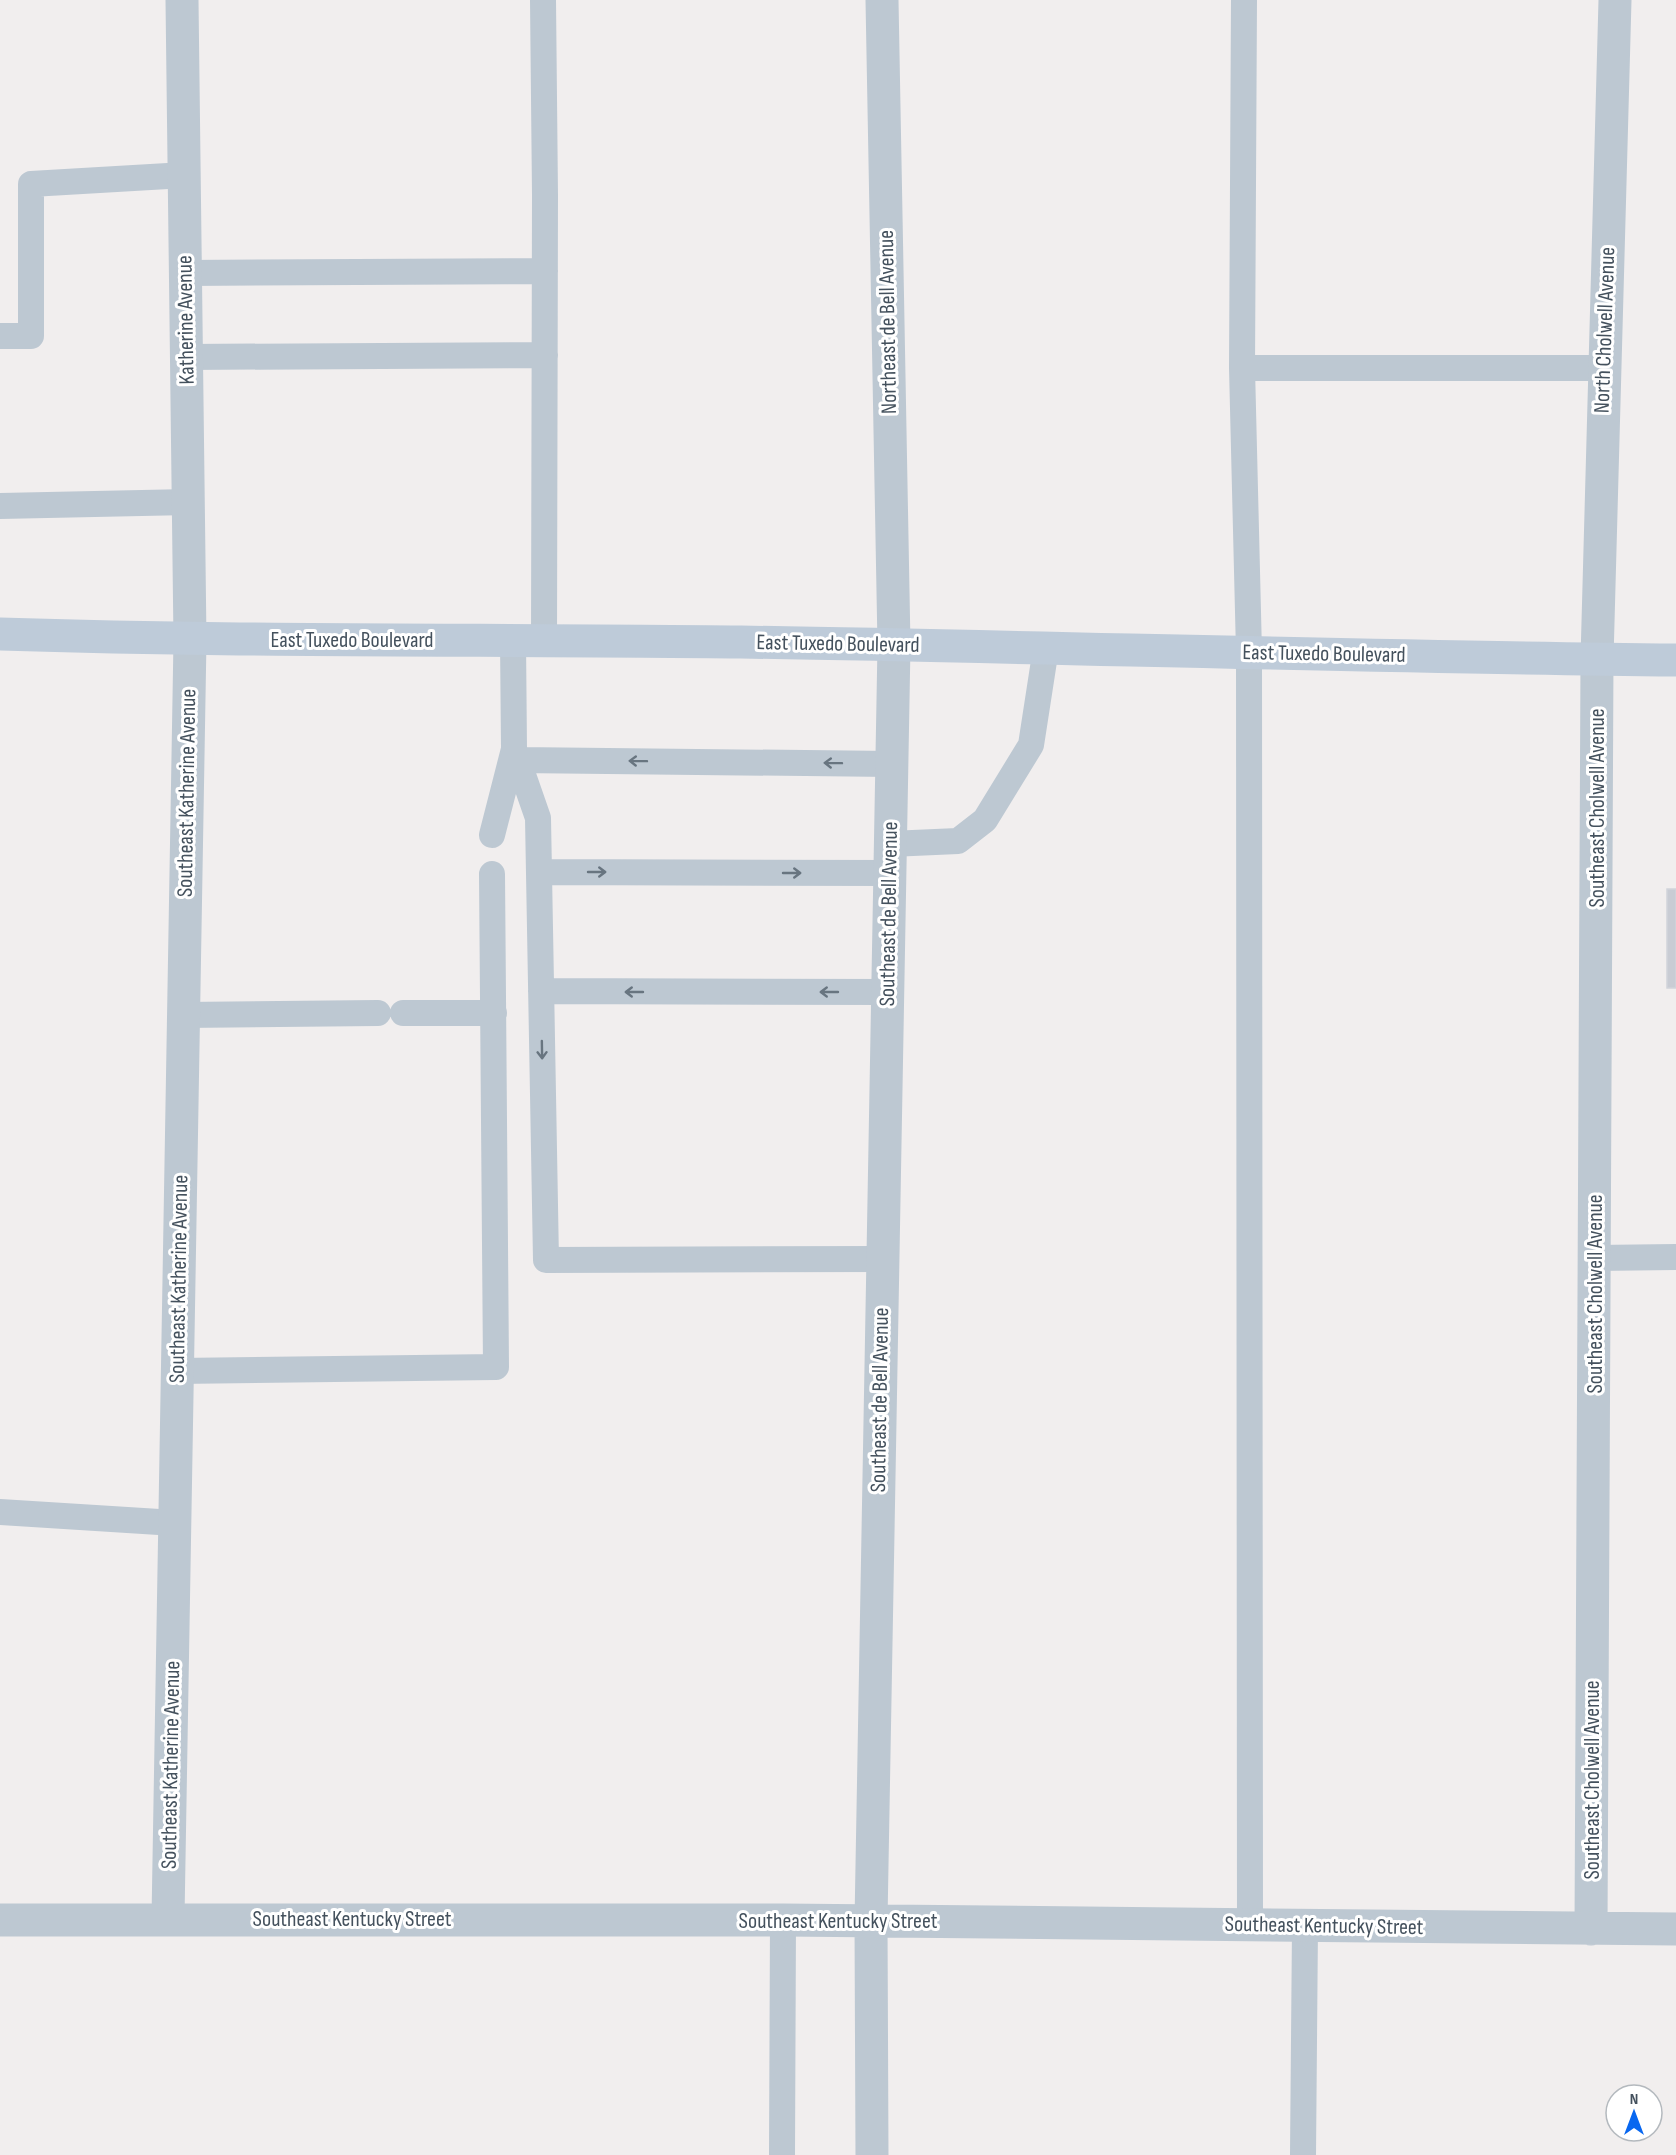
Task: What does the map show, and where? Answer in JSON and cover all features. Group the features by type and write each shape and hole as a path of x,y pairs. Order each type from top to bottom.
{"main road":[{"name":"East Tuxedo Boulevard","path":"0,634 190,640 528,639 1676,660"}],"street":[{"name":"Katherine Avenue","path":"182,0 190,640"},
{"name":"Northeast de Bell Avenue","path":"882,0 894,645"},
{"name":"North Cholwell Avenue","path":"1597,660 1615,0"},
{"name":"Southeast Katherine Avenue","path":"168,1918 190,640"},
{"name":"Southeast de Bell Avenue","path":"872,2155 871,1921 894,645"},
{"name":"Southeast Cholwell Avenue","path":"1591,1929 1597,660"},
{"name":"Southeast Kentucky Street","path":"0,1920 168,1918 783,1920 1676,1929"}],"lane":[{"path":"492,835 516,754 528,639 545,355 543,0"},
{"path":"1244,0 1242,368 1249,652 1250,1925"},
{"path":"0,336 31,336 31,184 185,175"},
{"path":"186,273 545,271"},
{"path":"187,357 545,355"},
{"path":"1242,368 1604,368"},
{"path":"0,506 189,502"},
{"path":"539,872 890,859 958,841 985,820 1031,745 1046,648"},
{"path":"516,754 891,764"},
{"path":"516,754 538,818 546,1260 883,1259"},
{"path":"177,1371 496,1367 492,874"},
{"path":"541,991 888,992"},
{"path":"183,1015 494,1013"},
{"path":"1595,1258 1676,1257"},
{"path":"0,1512 175,1523"},
{"path":"782,2155 783,1920"},
{"path":"1303,2155 1305,1926"}],"building":[{"path":"1667,889 1676,889 1676,988 1667,988"}]}
